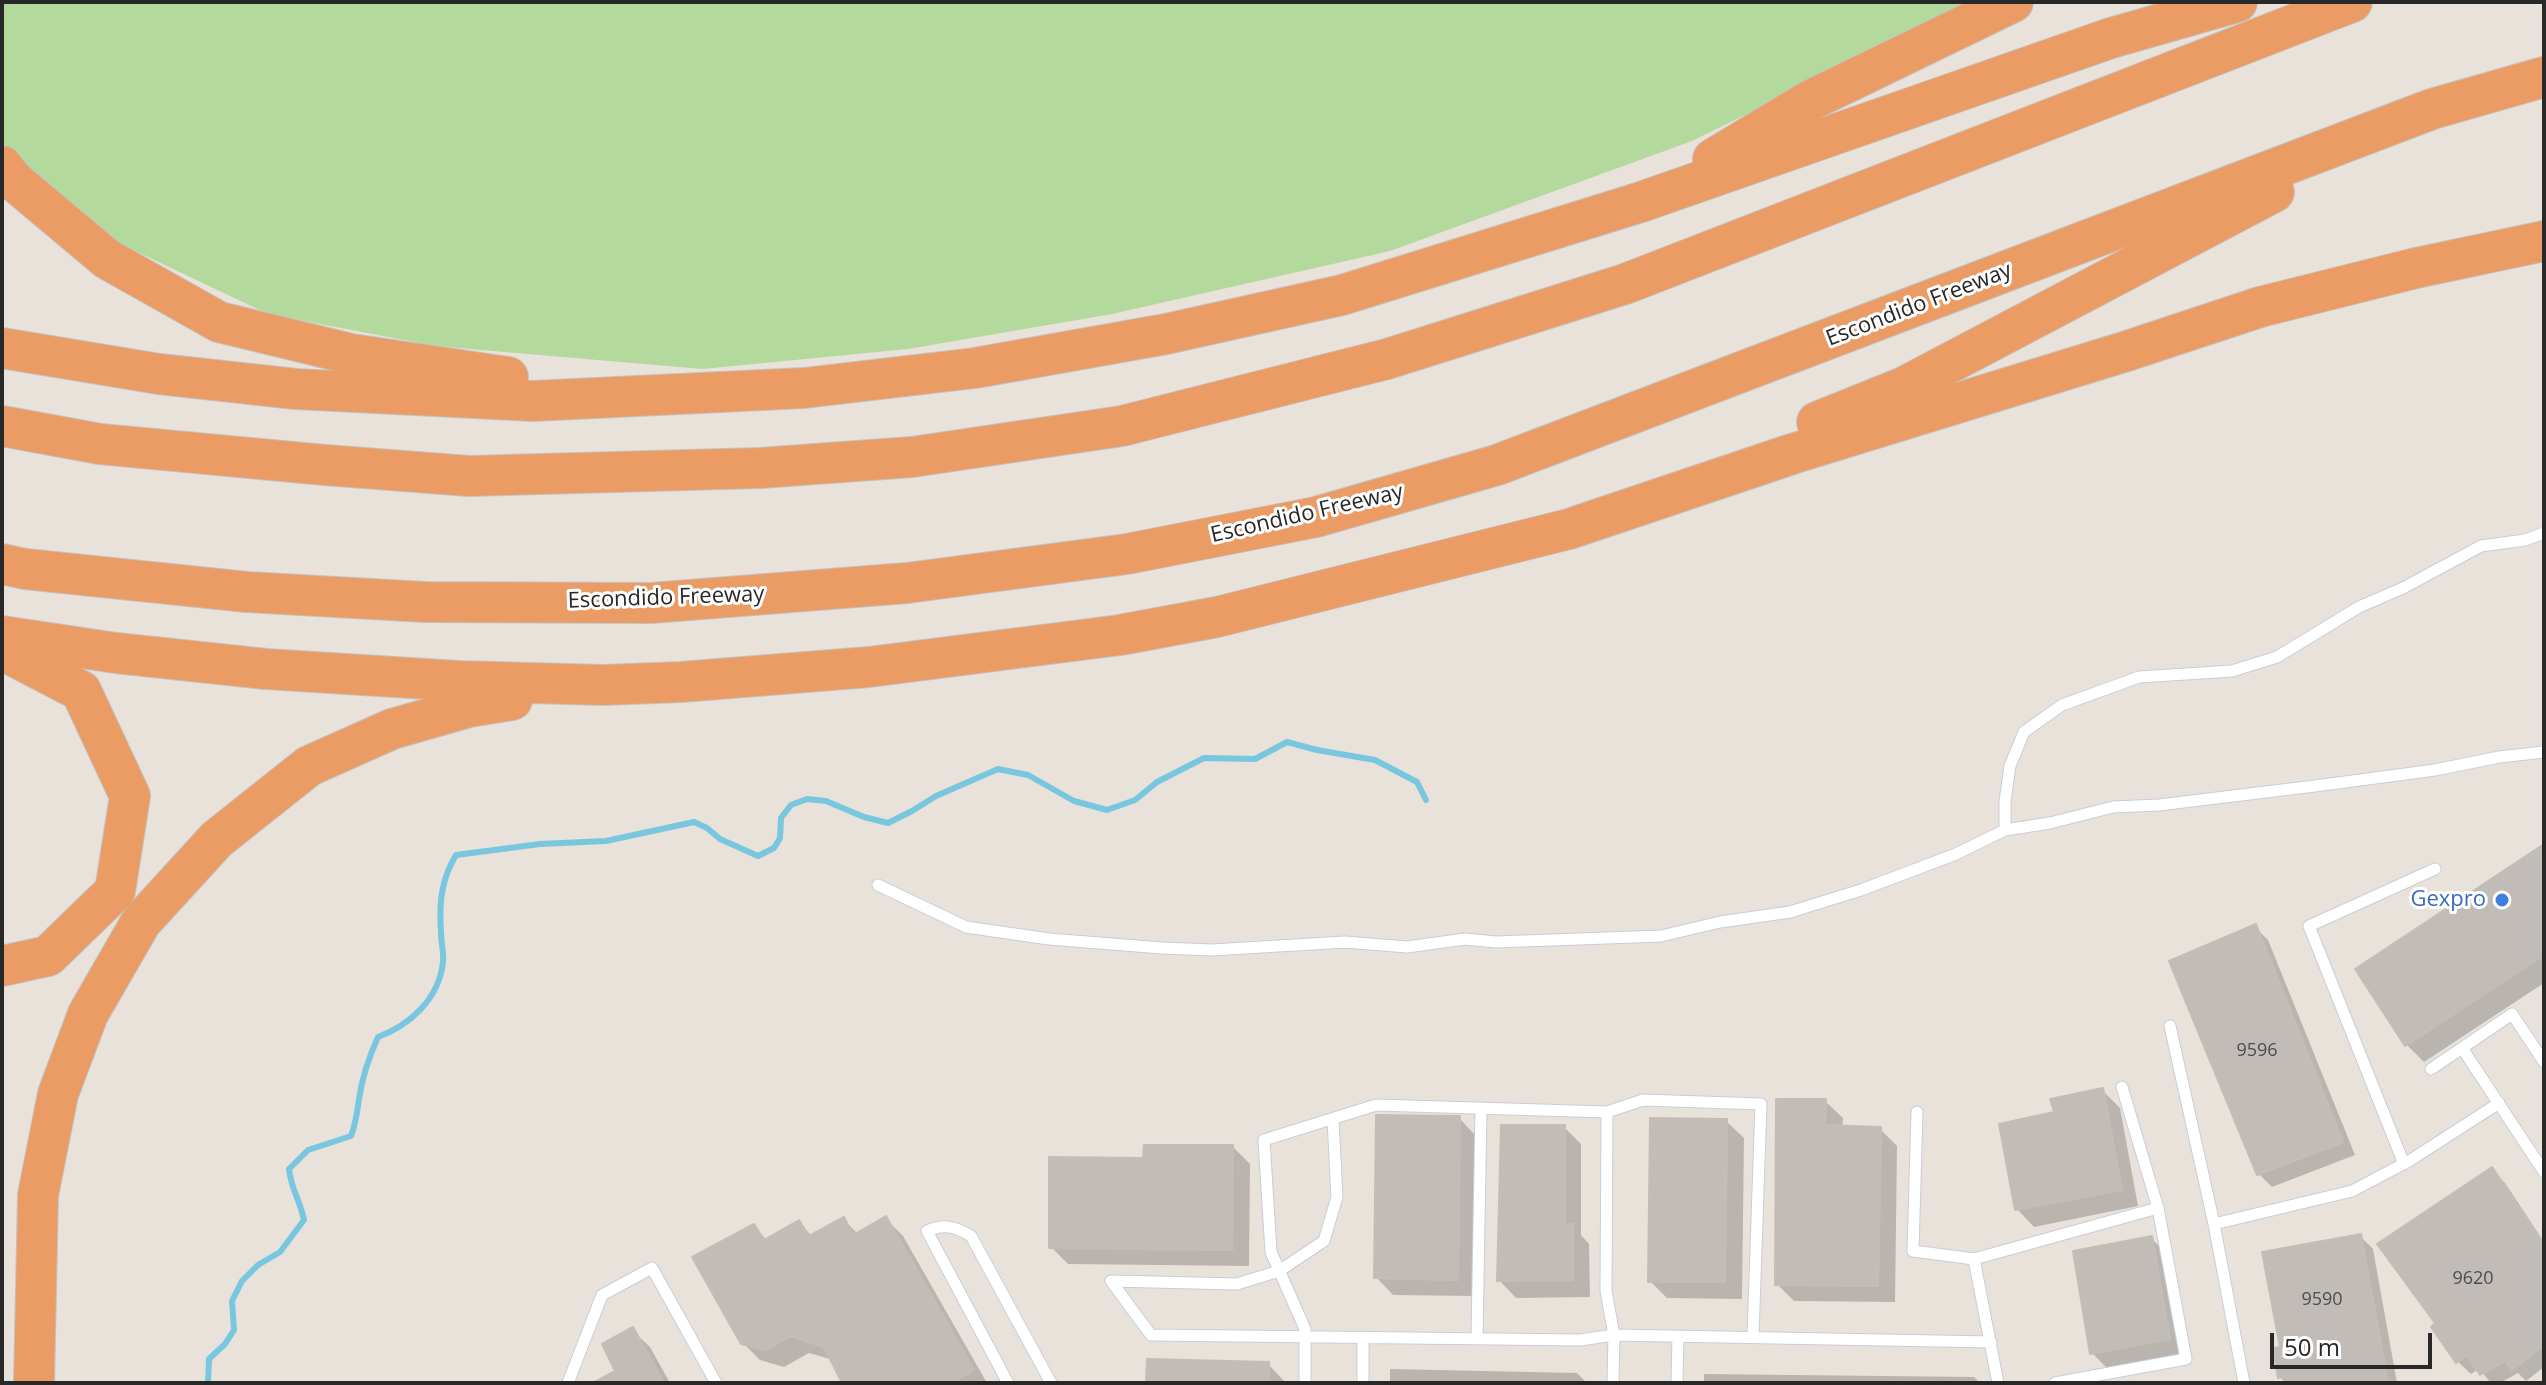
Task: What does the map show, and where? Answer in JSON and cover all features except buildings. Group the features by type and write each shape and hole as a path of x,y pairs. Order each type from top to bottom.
{"highway":[{"path":"1641,202 1811,100 2013,2"},
{"path":"2,348 159,374 296,389 533,401 804,388 975,368 1166,334 1342,295 1641,202 2111,38 2237,2"},
{"path":"2,426 115,445 469,476 760,468 912,457 1122,426 1387,359 1625,284 2352,2"},
{"name":"Escondido Freeway","path":"2,564 307,595 425,602 651,603 907,583 1127,554 1316,517 1497,465 2432,109 2544,77"},
{"path":"1477,552 1687,476 1904,387 2432,109"},
{"path":"2,166 13,180 107,259 219,322 351,354 505,377 719,394"},
{"path":"2,636 116,653 266,669 459,681 603,685 869,667 1120,635 1217,617 1569,529 1792,454 2260,307 2416,268 2544,241"},
{"path":"2,650 81,691 130,796 115,891 48,956 2,966"},
{"path":"34,1383 38,1195 58,1094 88,1014 141,922 217,839 309,766 392,729 469,707 603,685"}],"lane":[{"path":"2005,830 2010,766 2024,732 2062,705 2139,677 2232,671 2277,657 2359,607 2481,546 2525,540 2544,533"},
{"path":"878,885 966,927 1049,939 1162,948 1212,950 1345,942 1407,947 1465,939 1496,942 1661,936 1720,922 1790,912 1861,890 1942,859 2005,830 2050,823 2113,807 2159,805 2330,784 2544,752"},
{"path":"2404,1164 2309,926 2435,869"},
{"path":"2431,1069 2512,1014 2539,1044 2544,1062"},
{"path":"2170,1026 2214,1224 2244,1383"},
{"path":"2462,1048 2544,1172"},
{"path":"2055,1383 2186,1359 2158,1208 2122,1087"},
{"path":"1305,1383 1305,1329 1271,1252 1264,1140 1376,1105 1607,1112 1643,1100 1761,1104 1753,1336"},
{"path":"2214,1224 2352,1191 2404,1164 2499,1103"},
{"path":"1477,1339 1481,1108"},
{"path":"1607,1112 1606,1291 1614,1335 1613,1383"},
{"path":"1917,1112 1913,1251 1974,1259 2158,1208"},
{"path":"1333,1119 1337,1197 1324,1241 1279,1271 1237,1284 1111,1281 1151,1335 1580,1340 1614,1335 1753,1336 1991,1342"},
{"path":"1008,1383 927,1231 936,1227 956,1227 971,1236 1051,1383"},
{"path":"1974,1259 1998,1383"},
{"path":"568,1383 602,1295 652,1268 716,1383"},
{"path":"1677,1383 1678,1336"},
{"path":"1363,1337 1363,1383"}],"green space":[{"path":"2,2 1975,2 1692,141 1390,251 1112,314 908,349 702,369 435,346 268,314 89,229 2,143"}],"waterway":[{"path":"208,1383 209,1359 234,1330 232,1301 242,1281 258,1265 280,1252 304,1220 289,1169 308,1150 351,1136 364,1075 378,1037 412,1018 436,988 443,962 440,921 442,892 456,855 540,844 606,841 694,822 720,839 758,856 774,848 780,838 781,818 791,805 807,799 826,801 888,823 936,796 998,769 1028,775 1074,801 1107,810 1135,800 1157,782 1204,758 1255,759 1287,742 1375,760 1417,782 1426,800"}],"place":[{"name":"Gexpro","path":"2502,900"}]}
